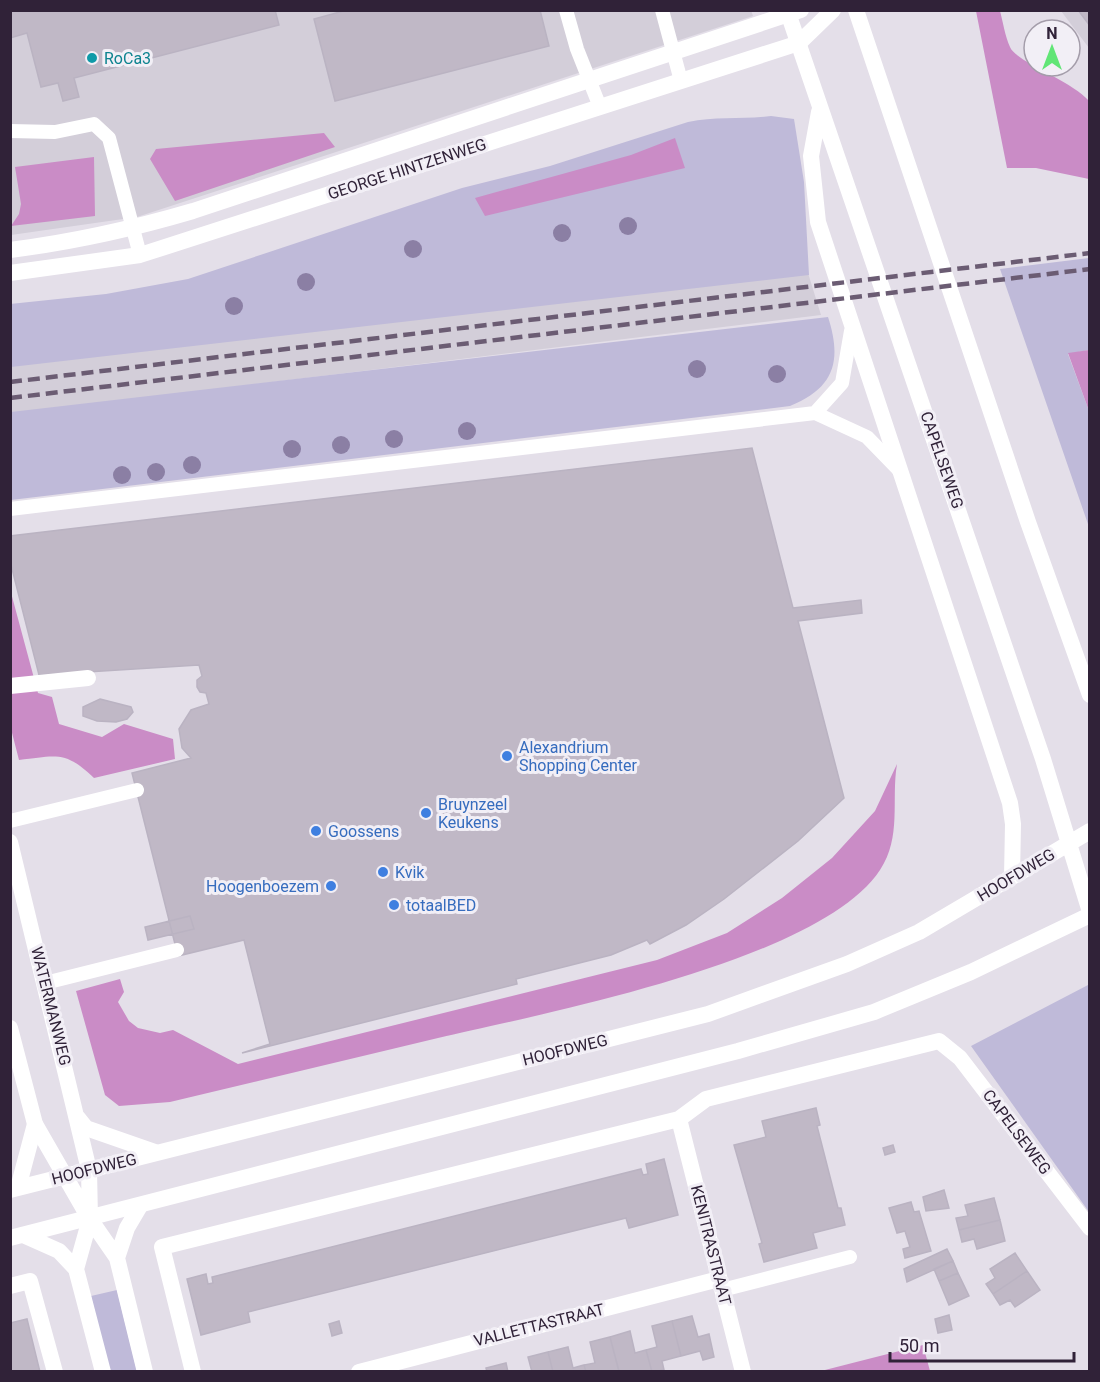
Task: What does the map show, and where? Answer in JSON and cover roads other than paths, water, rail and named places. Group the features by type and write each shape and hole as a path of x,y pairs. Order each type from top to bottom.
{"main road":[{"path":"799,43 833,10"},
{"path":"856,10 1028,522 1089,695"},
{"name":"GEORGE HINTZENWEG","path":"10,250 57,244 133,228 193,212 792,12"},
{"name":"CAPELSEWEG","path":"792,12 819,110 930,423 1043,759 1089,913"},
{"name":"GEORGE HINTZENWEG","path":"10,273 140,255 799,43"},
{"path":"819,110 811,156 818,222 851,331 901,472 1010,803 1013,824 1012,877"},
{"path":"10,686 88,678"},
{"name":"HOOFDWEG","path":"14,1189 708,1014 846,964 909,936 1089,831"},
{"name":"WATERMANWEG","path":"10,842 89,1170 90,1219 76,1269"},
{"path":"17,1236 738,1051 874,1012 971,972 1089,913"},
{"path":"10,1028 35,1124 90,1219 117,1258 145,1371"},
{"name":"CAPELSEWEG","path":"679,1119 706,1099 939,1041 960,1058 1089,1228"},
{"path":"78,1118 86,1128 155,1152"},
{"path":"193,1371 162,1247 679,1119"},
{"name":"KENITRASTRAAT","path":"679,1119 743,1371"},
{"path":"14,1189 35,1124"},
{"path":"117,1258 127,1227 140,1206"},
{"path":"17,1236 59,1251 76,1269 103,1371"},
{"path":"10,1286 30,1281 55,1371"},
{"name":"VALLETTASTRAAT","path":"359,1371 721,1285"}],"lane":[{"path":"566,10 577,49 600,107"},
{"path":"662,10 681,81"},
{"path":"10,131 55,132 94,124 109,138 140,255"},
{"path":"814,413 842,383 851,331"},
{"path":"10,509 814,413 867,437 901,472"},
{"path":"10,821 136,790"},
{"path":"45,983 177,950"},
{"path":"721,1285 850,1257"}],"railway":[{"path":"10,382 1090,253"},
{"path":"10,398 1090,269"}],"place":[{"name":"RoCa3","path":"92,58"},
{"name":"Alexandrium Shopping Center","path":"507,756"},
{"name":"Bruynzeel Keukens","path":"426,813"},
{"name":"Goossens","path":"316,831"},
{"name":"Kvik","path":"383,872"},
{"name":"Hoogenboezem","path":"331,886"},
{"name":"totaalBED","path":"394,905"}]}
